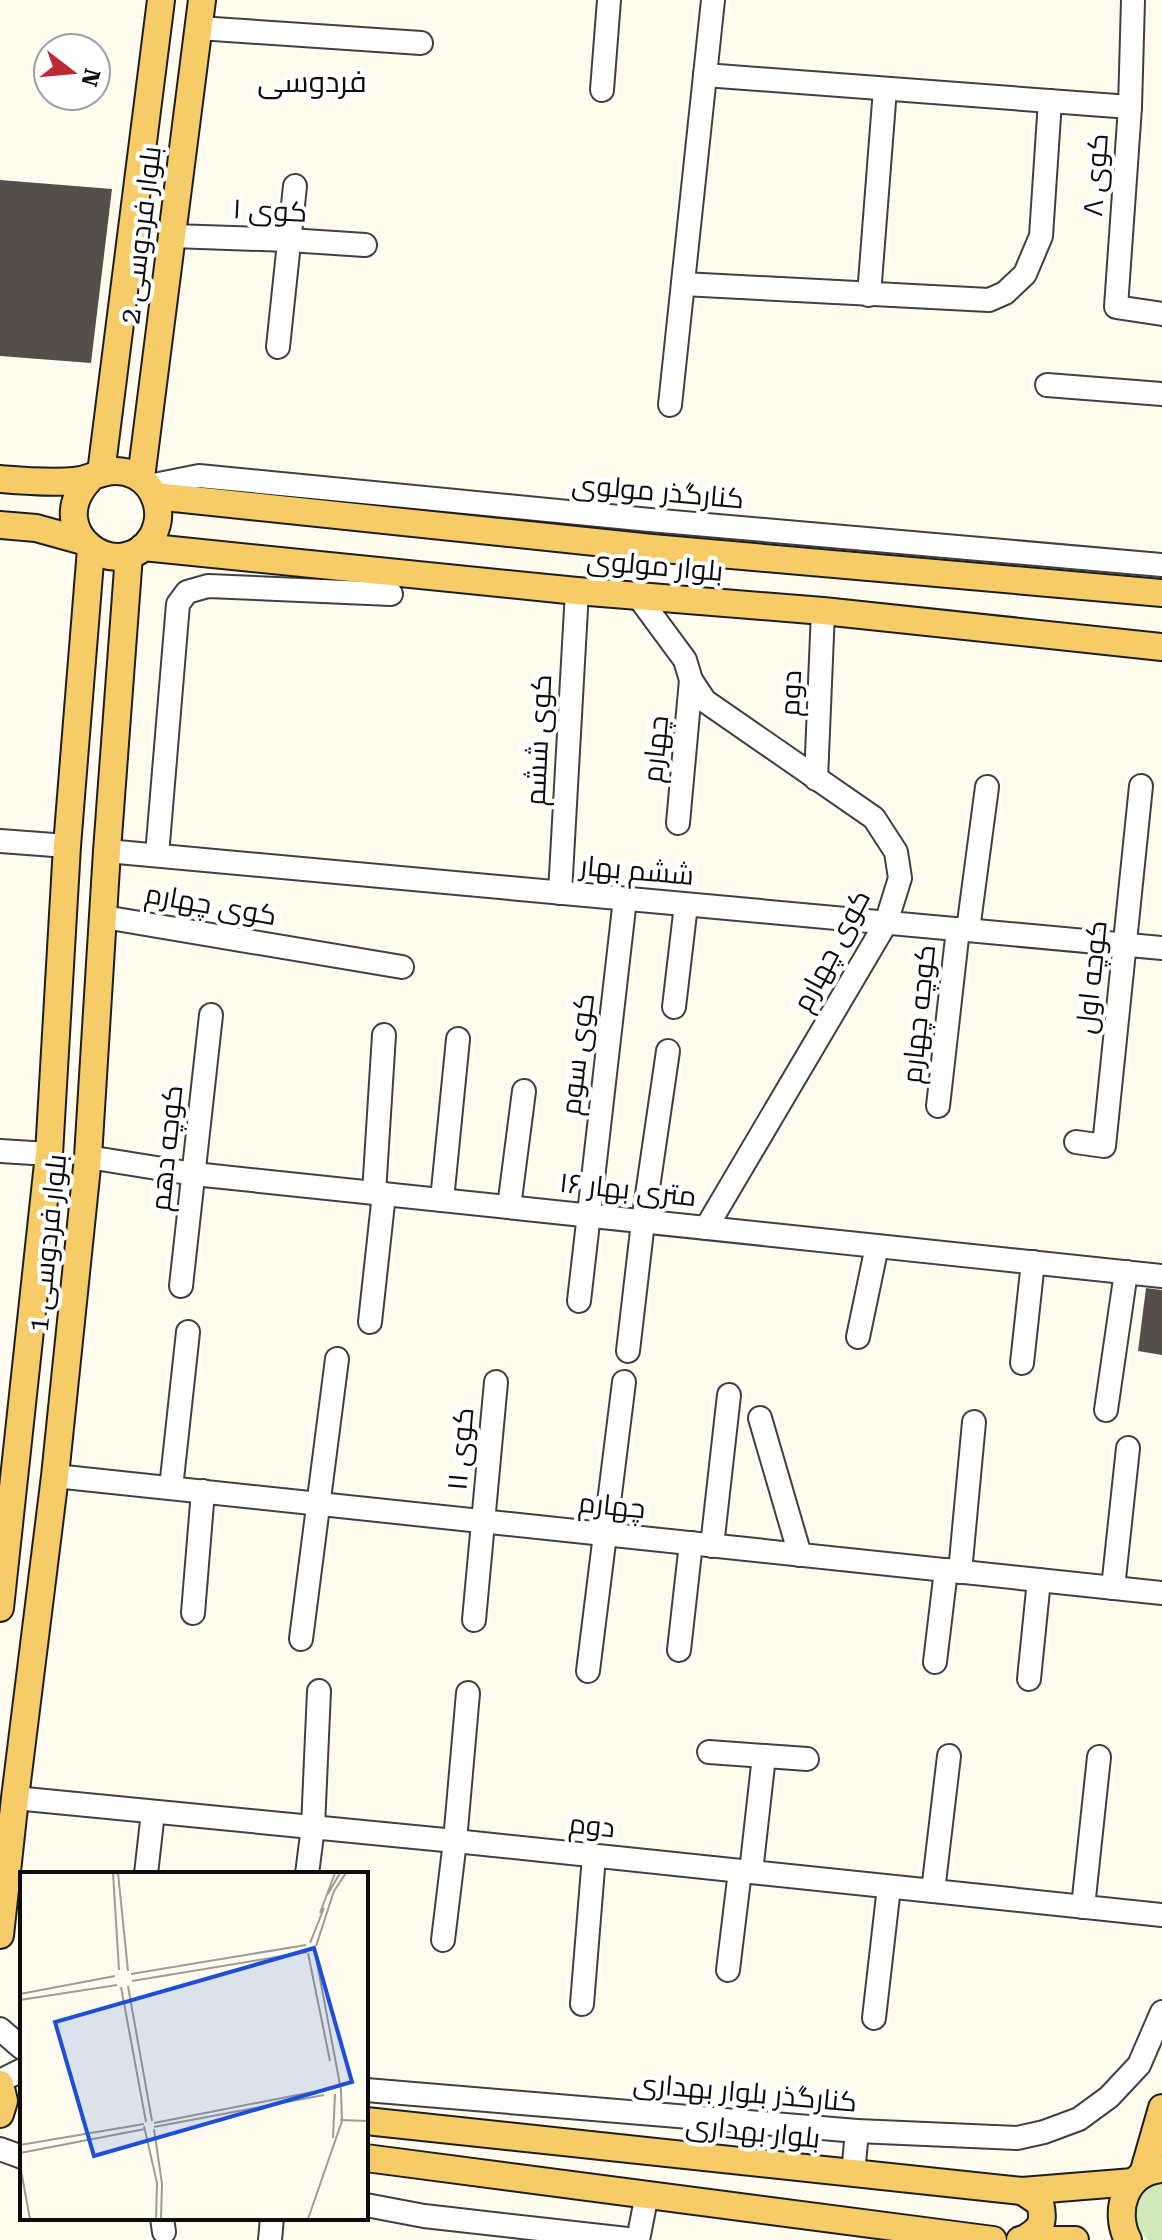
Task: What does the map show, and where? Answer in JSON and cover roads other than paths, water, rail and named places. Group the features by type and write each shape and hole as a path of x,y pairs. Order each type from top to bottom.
{"main road":[{"name":"بلوار فردوسی 2","path":"95,477 161,0"},
{"name":"بلوار فردوسی 2","path":"148,487 172,236 202,0"},
{"path":"0,479 45,483 122,471 148,487 159,518 151,539 136,551 109,556 36,528 0,525"},
{"path":"87,545 77,532 73,509 81,489 95,477"},
{"name":"بلوار مولوی","path":"148,487 638,547 1162,593"},
{"name":"بلوار فردوسی 1","path":"0,1608 9,1454 49,1154 87,545"},
{"name":"بلوار مولوی","path":"136,551 823,611 1162,647"},
{"name":"بلوار فردوسی 1","path":"1,1925 55,1476 88,1157 107,851 136,551"},
{"path":"49,1154 88,1157"},
{"path":"8,2113 0,2082 20,2083"},
{"path":"1128,2240 1120,2217 1121,2204 1126,2192 1146,2175 1162,2108"},
{"name":"بلوار بهداری","path":"368,2121 1022,2191 1146,2175"},
{"path":"368,2158 993,2240"},
{"path":"1022,2191 1040,2203 1043,2216 1040,2226 1024,2239"},
{"path":"1016,2240 1075,2240"}],"street":[{"path":"602,90 609,0"},
{"path":"670,405 713,0"},
{"name":"کوی ۸","path":"1133,0 1130,107 1116,307 1162,314"},
{"path":"199,28 421,43"},
{"path":"705,75 1130,107"},
{"path":"869,295 885,89"},
{"path":"683,284 989,300 1005,293 1025,274 1041,236 1050,101"},
{"path":"278,347 295,186"},
{"name":"کوی ۱","path":"172,236 365,245"},
{"path":"1047,385 1162,394"},
{"name":"کنارگذر مولوی","path":"148,487 199,476 634,519 1162,565"},
{"path":"157,855 178,604 187,592 208,586 391,594"},
{"name":"کوی ششم","path":"560,893 577,591"},
{"name":"کوی چهارم","path":"637,595 685,660 691,680 705,701 874,818 896,852 900,878 886,923 706,1228"},
{"name":"دوم","path":"816,779 823,611"},
{"name":"چهارم","path":"678,823 691,680"},
{"name":"کوچه اول","path":"1076,1142 1104,1146 1141,786"},
{"name":"کوچه چهارم","path":"938,1106 987,787"},
{"path":"0,841 67,846"},
{"name":"ششم بهار","path":"107,851 1162,948"},
{"name":"کوی سوم","path":"579,1301 625,899"},
{"path":"674,1007 686,905"},
{"name":"کوی چهارم","path":"104,917 402,967"},
{"name":"کوچه دهم","path":"181,1286 211,1015"},
{"path":"370,1322 379,1193 384,1035"},
{"path":"442,1200 458,1039"},
{"path":"628,1351 668,1051"},
{"path":"509,1207 524,1091"},
{"path":"0,1151 49,1154"},
{"name":"۱۶ متری بهار","path":"88,1157 194,1174 1162,1276"},
{"path":"858,1337 877,1246"},
{"path":"1022,1363 1033,1262"},
{"path":"1106,1410 1126,1272"},
{"path":"171,1488 188,1332"},
{"path":"301,1639 337,1359"},
{"name":"کوی ۱۱","path":"474,1620 496,1382"},
{"path":"588,1671 624,1382"},
{"path":"679,1650 729,1395"},
{"path":"760,1418 800,1555"},
{"path":"935,1662 953,1571 974,1422"},
{"path":"1113,1588 1128,1448"},
{"name":"چهارم","path":"55,1476 1162,1593"},
{"path":"193,1613 203,1491"},
{"path":"1029,1679 1039,1580"},
{"path":"307,1872 313,1827 319,1691"},
{"path":"443,1940 468,1693"},
{"path":"709,1752 807,1759"},
{"path":"728,1970 764,1756"},
{"path":"933,1891 949,1756"},
{"path":"1083,1907 1099,1757"},
{"name":"دوم","path":"15,1798 1162,1915"},
{"path":"146,1872 153,1812"},
{"path":"582,2004 594,1856"},
{"path":"874,2018 889,1887"},
{"name":"کنارگذر بلوار بهداری","path":"368,2090 857,2131 1017,2138 1079,2119 1109,2097 1139,2065 1162,2012"},
{"path":"0,2029 20,2046"},
{"path":"0,2082 20,2071"},
{"path":"853,2174 857,2131"},
{"path":"0,2149 20,2156"},
{"path":"368,2205 424,2216 637,2240 647,2194"},
{"path":"270,2240 272,2220"}],"district":[{"name":"فردوسی","path":"312,82"}]}
